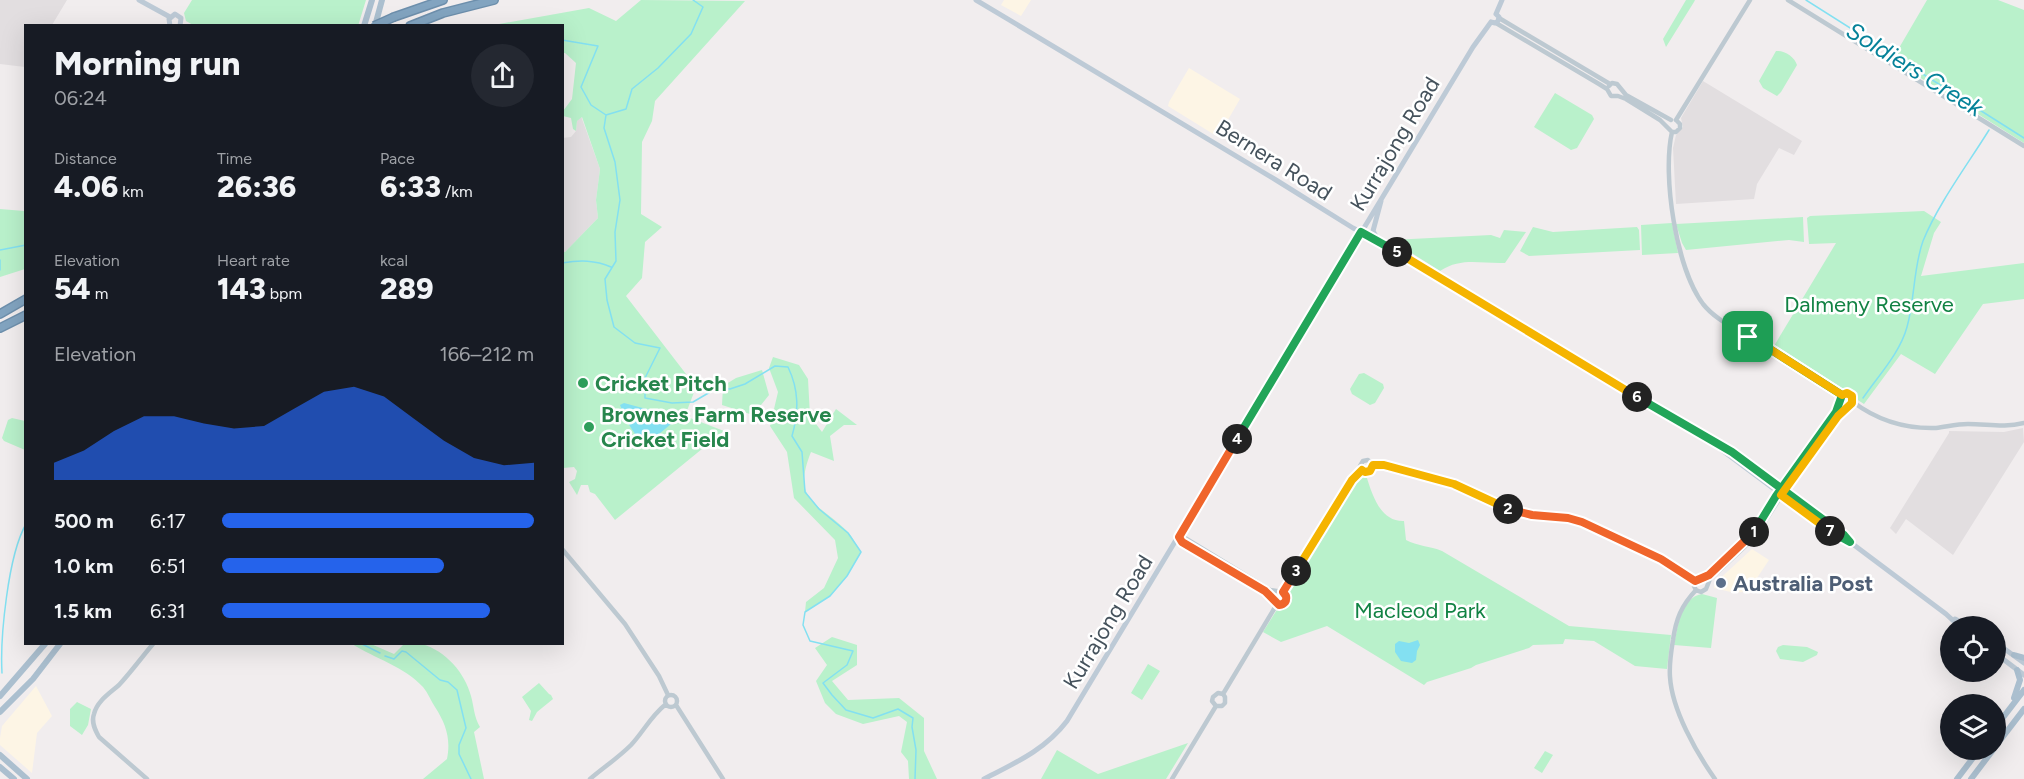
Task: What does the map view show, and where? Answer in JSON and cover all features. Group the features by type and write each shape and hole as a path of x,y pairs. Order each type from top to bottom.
{"highway":[{"path":"378,24 443,0"},
{"path":"416,24 494,0"},
{"path":"0,314 24,300"},
{"path":"0,330 24,316"}],"main road":[{"path":"139,0 170,17 178,15 182,24"},
{"path":"365,24 372,0"},
{"path":"375,24 382,0"},
{"name":"Bernera Road","path":"976,0 1708,439 1844,535 1850,542 1950,616"},
{"name":"Kurrajong Road","path":"984,779 1036,752 1061,729 1179,537 1473,46 1496,19 1502,0"},
{"path":"169,24 170,17"},
{"path":"1379,241 1373,231 1382,198"},
{"path":"0,696 44,645"},
{"path":"0,712 33,679 59,645"},
{"path":"2006,650 2024,663"},
{"path":"2014,655 2024,658"},
{"path":"2006,662 2024,675"},
{"path":"2007,712 2020,680 2017,670"},
{"path":"2007,712 2024,690"},
{"path":"2006,733 2024,709"},
{"path":"0,755 27,779"},
{"path":"1957,779 1971,760"},
{"path":"1971,779 1986,760"},
{"path":"0,767 14,779"}],"street":[{"path":"1667,126 1750,0"},
{"path":"1788,0 2024,146"},
{"path":"1496,19 1609,87 1611,96 1618,96 1660,120 1672,132 1669,152 1673,215 1681,256 1693,285 1706,308 1714,315 1748,337 1750,344 1755,345 1759,342"},
{"path":"1609,87 1616,83 1628,97 1680,124 1680,128 1672,132"},
{"path":"1618,96 1621,89"},
{"path":"1748,337 1751,333 1756,333 1759,342 1841,398 1844,404 1850,404 1885,421 1909,427 1938,428 1947,425 2002,426 2024,423"},
{"path":"1373,465 1384,465 1454,484 1522,513 1568,518 1582,522 1661,559 1695,581 1702,579 1722,564 1752,534 1782,492 1838,416 1850,404 1853,398 1851,394 1846,393 1841,398 1836,412 1782,492 1755,537 1710,579 1703,591 1696,590"},
{"path":"1362,470 1360,466 1363,461 1370,460 1373,465"},
{"path":"1362,470 1370,471 1373,465"},
{"path":"1273,598 1280,592 1352,480 1362,470"},
{"path":"1179,537 1185,538 1270,590 1286,596 1282,605 1277,604"},
{"path":"1179,537 1182,542 1265,591 1277,604"},
{"path":"564,551 625,624 659,676 668,695"},
{"path":"1702,579 1707,585"},
{"path":"1695,581 1696,590"},
{"path":"1696,590 1684,602 1677,617 1670,658 1670,678 1675,701 1694,750 1715,779"},
{"path":"1223,694 1277,604"},
{"path":"147,779 99,736 94,728 93,718 102,700 119,685 152,645"},
{"path":"1216,706 1212,701 1213,697 1216,694 1223,694"},
{"path":"1216,706 1220,707 1225,703 1226,699 1223,694"},
{"path":"666,704 665,699 668,695"},
{"path":"668,695 676,696 678,700 676,705 723,779"},
{"path":"666,704 671,707 676,705"},
{"path":"590,779 633,743 651,717 666,704"},
{"path":"1172,779 1216,706"}],"shaded area":[{"path":"0,0 67,0 53,24 24,24 24,67 0,64"},
{"path":"1004,0 1031,0 1021,16 1001,5"},
{"path":"1189,68 1240,99 1218,137 1168,106"},
{"path":"1703,81 1802,141 1794,155 1779,148 1757,184 1754,199 1676,204 1673,148 1676,135 1683,127 1681,118"},
{"path":"581,116 600,169 596,200 598,218 564,252 564,138 571,137 576,131 577,121"},
{"path":"2023,428 2024,442 1953,555 1906,519 1896,534 1890,528 1949,431 2004,432"},
{"path":"1752,549 1769,560 1757,578 1756,590 1735,593 1714,588 1714,584"},
{"path":"36,686 52,716 37,733 32,773 0,745 0,738 2,726"}],"green space":[{"path":"192,0 366,0 359,24 191,24 186,21 184,13"},
{"path":"641,0 745,1 655,101 652,121 642,142 641,214 662,227 645,242 642,278 626,296 696,387 685,416 724,431 615,520 595,494 590,492 588,485 581,485 577,495 569,482 575,479 577,471 574,467 564,468 564,252 598,218 596,200 600,169 582,117 577,121 576,131 573,129 571,118 564,116 564,110 572,99 576,63 564,53 564,24 499,24 589,8 616,21"},
{"path":"1686,0 1695,0 1666,47 1663,39"},
{"path":"1927,0 1998,0 2024,10 2024,143 1892,60"},
{"path":"1776,51 1789,55 1797,65 1777,96 1763,88 1759,81"},
{"path":"1555,93 1592,115 1594,119 1577,148 1571,150 1534,127"},
{"path":"0,209 24,211 24,269 0,277"},
{"name":"Dalmeny Reserve","path":"1924,211 1941,222 1934,233 1921,276 2024,263 2024,299 1983,304 1935,374 1901,354 1864,404 1774,346 1836,243 1809,244 1807,218 1810,216"},
{"path":"1803,217 1804,242 1789,240 1686,250 1676,224"},
{"path":"1672,223 1678,253 1642,255 1641,225"},
{"path":"1533,227 1553,232 1637,227 1640,250 1529,256 1520,251"},
{"path":"1504,230 1526,232 1505,263 1471,262 1456,264 1440,271 1391,240 1491,235 1500,238"},
{"path":"773,357 799,365 808,379 810,416 822,432 836,409 857,425 844,425 830,436 834,461 811,452 804,481 811,499 848,532 861,552 847,576 830,596 805,612 806,602 824,588 838,558 835,540 794,498 787,452 770,426 778,392 769,368"},
{"path":"762,370 769,395 753,415 722,405 723,386 736,378"},
{"path":"1364,373 1383,384 1384,388 1375,403 1370,405 1352,394 1350,389 1359,374"},
{"path":"12,418 24,421 24,450 2,438 8,420"},
{"name":"Macleod Park","path":"1366,475 1374,498 1383,512 1396,520 1404,521 1406,540 1442,551 1569,626 1671,635 1667,669 1635,666 1594,641 1565,639 1563,644 1533,645 1424,685 1327,626 1281,642 1263,632 1278,608 1288,603 1287,591 1358,476"},
{"path":"1702,594 1717,598 1711,648 1674,645 1681,614 1689,601"},
{"path":"832,637 857,645 857,665 832,681 848,700 899,698 924,718 924,751 937,779 909,779 908,761 901,752 907,722 899,716 863,724 836,714 825,703 816,681 827,665 815,648"},
{"path":"354,645 373,645 394,654 403,645 426,645 439,652 453,664 468,687 480,727 474,732 484,779 423,779 447,759 448,738 439,713 425,689 416,680"},
{"path":"1783,645 1807,647 1818,652 1817,655 1803,662 1780,659 1776,651"},
{"path":"1148,664 1160,671 1142,700 1131,693"},
{"path":"539,683 553,699 537,712 532,721 529,720 531,711 522,697"},
{"path":"77,702 91,709 88,725 82,735 70,726 70,709"},
{"path":"1188,743 1166,779 1041,779 1057,750 1098,774"},
{"path":"1545,751 1553,755 1542,773 1534,768"}],"water":[{"path":"624,403 677,419 653,439 643,442 627,420 620,405"},
{"path":"1418,640 1420,645 1416,660 1412,663 1401,661 1395,652 1395,644 1399,641 1409,643"}],"waterway":[{"path":"693,0 703,7 691,34 658,68 632,89 626,109 606,115 604,128 615,162 620,200 615,232 616,261 605,279 607,300 614,327 635,343 660,348 645,378 645,398 672,403 693,402 717,388 730,389 745,384 775,366 788,367 797,401 792,436 802,452 805,492 819,509 848,533 861,552 847,576 830,596 805,612 803,625 810,641 853,651 847,665 823,683 846,710 873,718 898,709 913,718 912,727 916,750 915,779"},
{"name":"Soldiers Creek","path":"1806,0 2024,138"},
{"path":"564,40 598,46 581,87 591,105 606,115"},
{"path":"1863,398 1904,337 1910,316 1920,252 1929,227 1989,130"},
{"path":"0,250 24,245"},
{"path":"0,260 0,270"},
{"path":"564,263 587,261 611,267"},
{"path":"2,673 6,597 14,555 24,529"},
{"path":"364,645 380,653"},
{"path":"385,656 394,659 402,651 406,652 440,680 448,682 457,690 466,728 459,745 459,754 471,779"}],"place":[{"name":"Cricket Pitch","path":"583,383"},
{"name":"Brownes Farm Reserve Cricket Field","path":"589,427"},
{"name":"Australia Post","path":"1721,583"}],"route":[{"path":"1748,337 1750,344 1755,345 1759,342 1842,395 1836,412 1784,484 1782,488 1776,496 1755,531 1722,564 1702,579 1695,581 1661,559 1582,522 1568,518 1522,513 1454,484 1379,464 1373,465 1369,472 1362,470 1352,480 1283,592 1286,600 1282,605 1275,603 1265,591 1182,542 1179,537 1361,232 1719,444 1747,462 1782,488 1785,490 1850,542 1842,539 1781,495 1785,490 1787,486 1838,416 1847,405 1852,403 1852,396 1847,393 1842,395 1808,372 1759,342 1756,333 1751,333 1748,337"}]}
